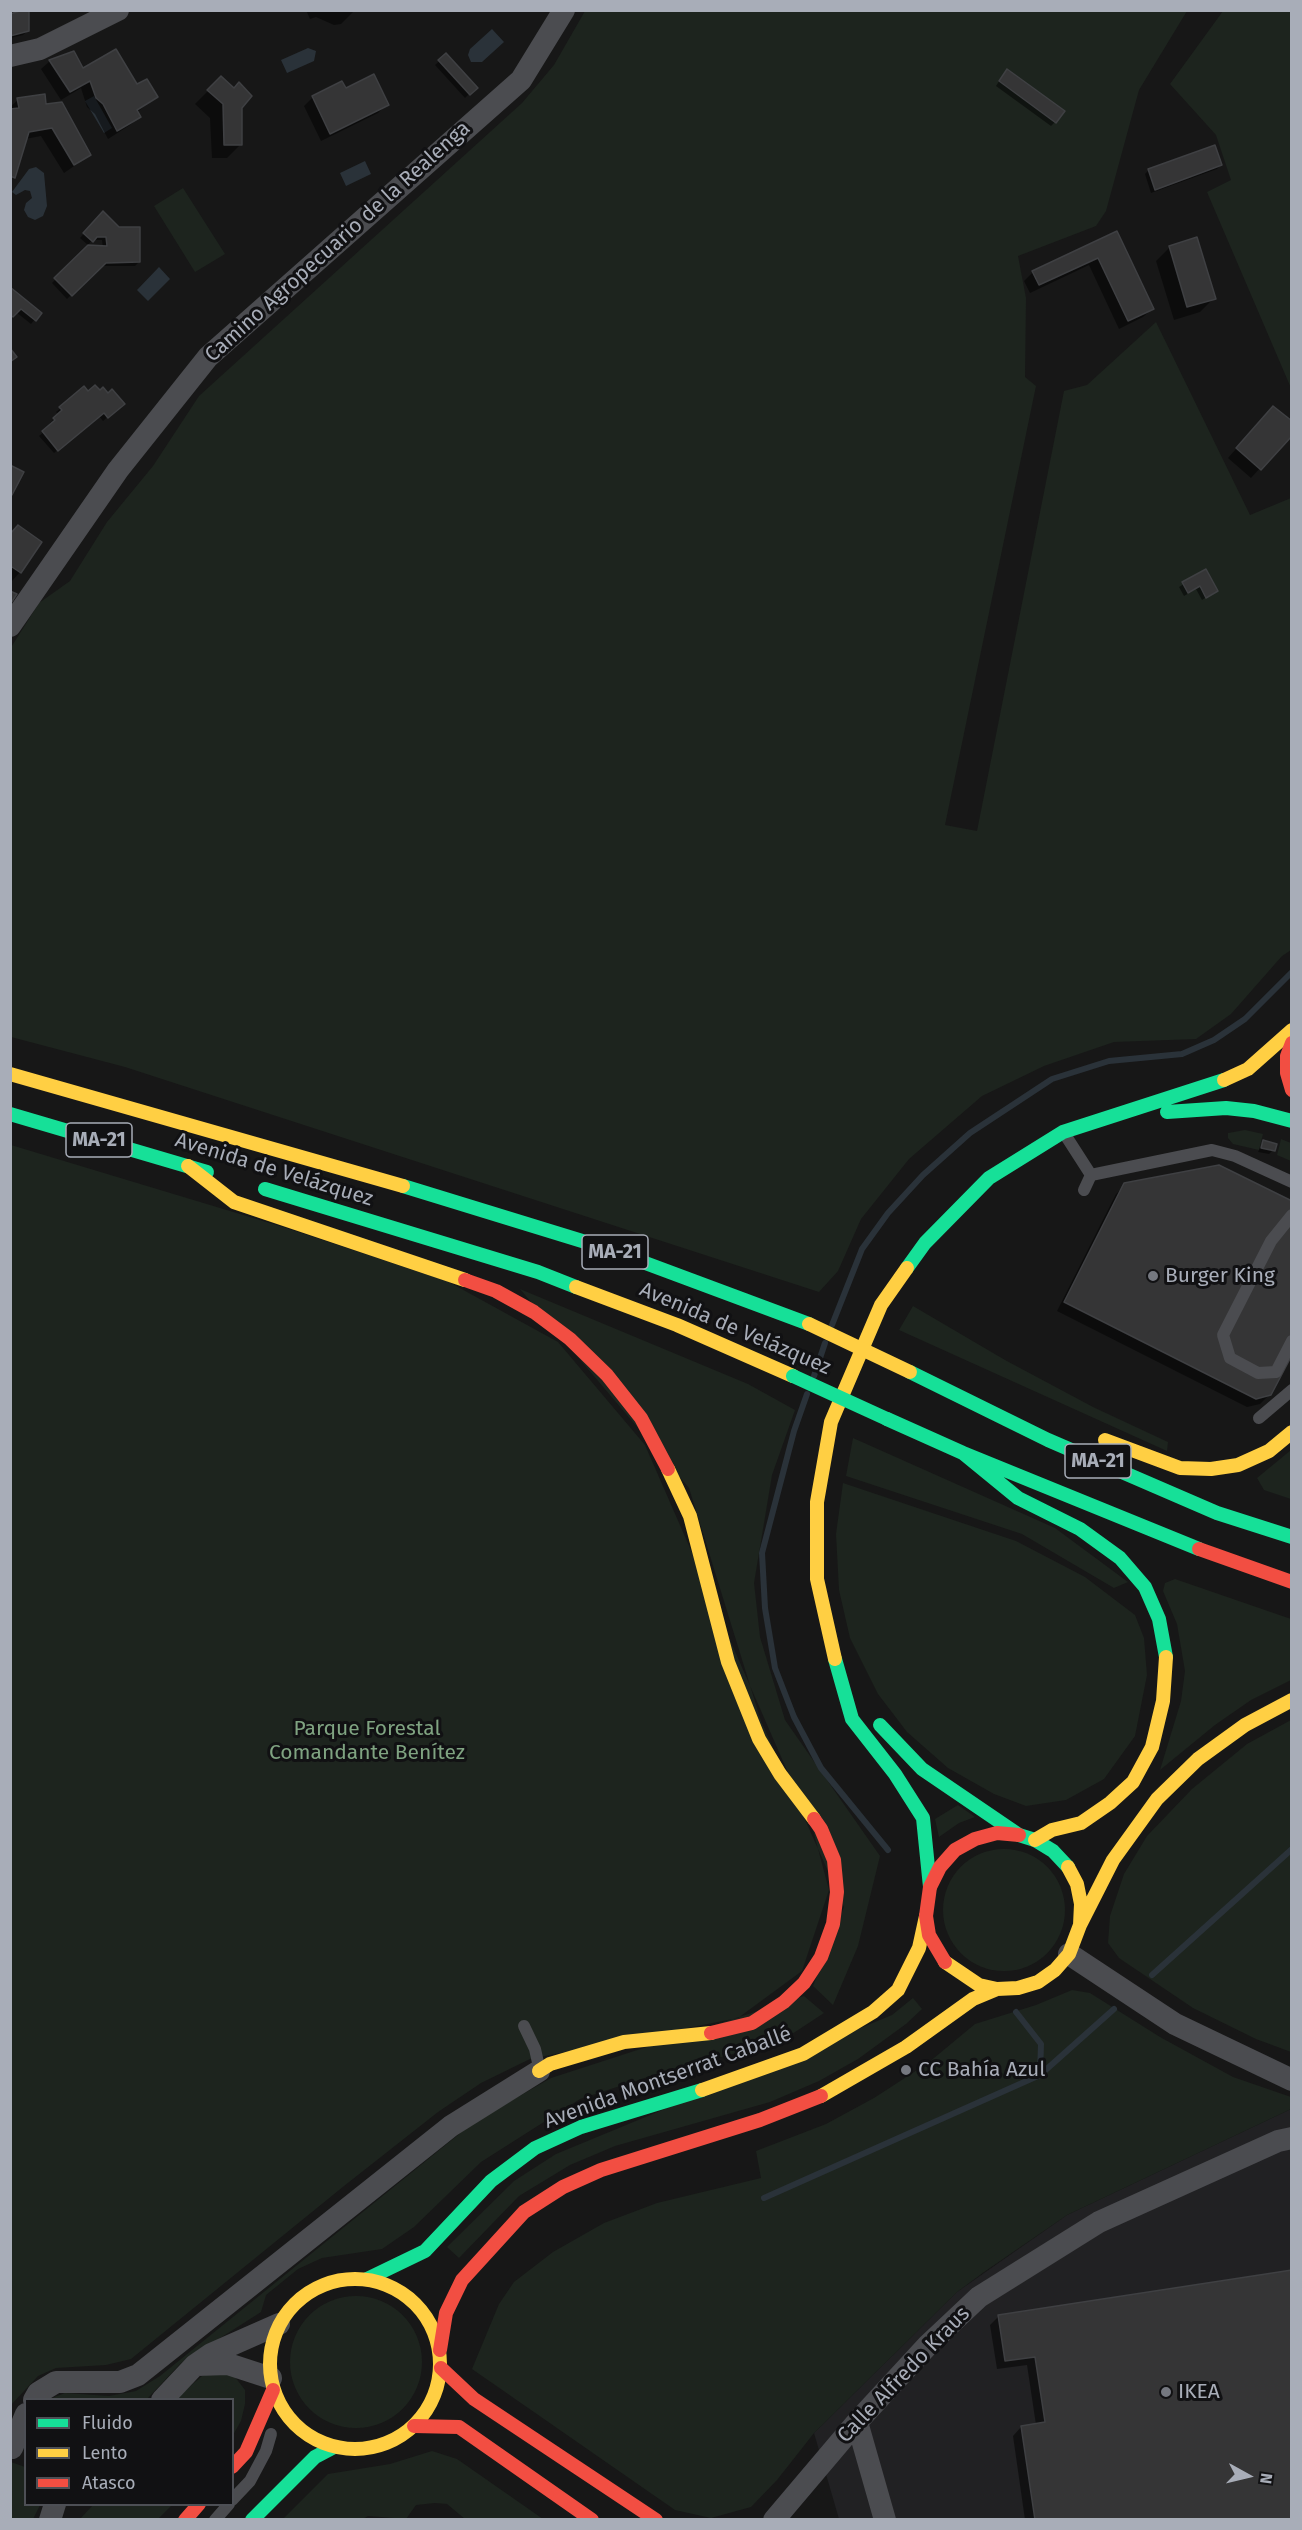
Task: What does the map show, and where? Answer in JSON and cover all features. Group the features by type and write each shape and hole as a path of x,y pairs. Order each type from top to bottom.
{"main road":[{"path":"1292,1030 1248,1069 1212,1085 1166,1096 1112,1117 1063,1132 989,1178 925,1243 881,1305 831,1422 817,1502 817,1579 831,1644 852,1719 895,1774 922,1818 928,1852 930,1887 926,1916 929,1935 948,1966 962,1977 979,1985 997,1989 1018,1988 1038,1982 1055,1970 1069,1954 1080,1925 1113,1860 1157,1799 1198,1759 1245,1725 1292,1700"},
{"path":"1292,1043 1287,1056 1287,1073 1292,1090"},
{"name":"Avenida de Velázquez","path":"10,1074 417,1190 605,1248 809,1324 1048,1440 1217,1513 1292,1537"},
{"path":"111,1088 150,1115"},
{"path":"1112,1117 1226,1108 1254,1111 1292,1121"},
{"name":"Avenida de Velázquez","path":"10,1114 222,1176"},
{"path":"188,1166 234,1202 496,1291 534,1312 561,1332 607,1375 641,1418 690,1516 728,1662 759,1738 780,1774 821,1829 834,1860 837,1892 833,1924 821,1957 804,1983 784,2002 752,2023 718,2033 664,2036 624,2042 550,2064 539,2071"},
{"name":"Avenida de Velázquez","path":"256,1186 538,1272 677,1325 963,1453 1177,1541 1292,1582"},
{"path":"926,1380 1003,1401"},
{"path":"1090,1434 1134,1453 1180,1468 1211,1469 1238,1465 1269,1451 1292,1432"},
{"path":"963,1453 1018,1498 1080,1529 1120,1558 1145,1587 1159,1619 1166,1659 1163,1701 1152,1747 1133,1782 1110,1803 1080,1822 1052,1830 1035,1840"},
{"path":"831,1644 861,1694"},
{"path":"874,1714 922,1769 959,1796 1019,1834 1053,1851 1067,1866 1077,1884 1081,1904 1080,1925"},
{"path":"930,1887 940,1867 955,1850 975,1839 997,1833 1019,1834"},
{"name":"Avenida Montserrat Caballé","path":"367,2279 424,2251 491,2181 535,2148 581,2127 743,2078 793,2058 873,2012 898,1989 919,1948 926,1916"},
{"path":"272,2384 280,2404 294,2424 312,2438 334,2447 353,2450 373,2448 393,2441 414,2426 426,2413 436,2392 441,2368 440,2350 446,2313 462,2280 524,2212 563,2187 601,2170 760,2120 820,2097 906,2048 973,1999 997,1989"},
{"path":"234,2465 246,2452 260,2425 272,2384 272,2342 279,2324 302,2297 322,2285 344,2279 367,2279 388,2285 407,2295 422,2310 434,2329 440,2350"},
{"path":"441,2368 474,2399 656,2520"},
{"path":"414,2426 459,2427 592,2520"},
{"path":"252,2520 315,2457 334,2447"},
{"path":"185,2520 198,2506"}],"street":[{"path":"10,56 40,50 118,10"},
{"name":"Camino Agropecuario de la Realenga","path":"10,626 118,470 208,357 521,80 564,10"},
{"path":"1069,1954 1175,2024 1281,2069 1292,2080"},
{"path":"35,2398 38,2393 56,2382 120,2382 138,2375 451,2126 539,2071"},
{"name":"Calle Alfredo Kraus","path":"774,2520 857,2422 928,2345 979,2297 1099,2222 1287,2136"},
{"path":"164,2398 195,2366 235,2342 279,2324"},
{"path":"195,2366 228,2364 272,2384"},
{"path":"16,2449 24,2421"},
{"path":"857,2422 885,2520"}],"lane":[{"path":"1063,1132 1091,1175"},
{"path":"1091,1175 1212,1150 1235,1156 1292,1182"},
{"path":"1084,1190 1091,1175"},
{"path":"1290,1221 1271,1241 1223,1335 1230,1358 1258,1372 1276,1372 1292,1341"},
{"path":"1259,1418 1292,1390"},
{"path":"524,2026 537,2055 539,2071"},
{"path":"234,2498 250,2481 266,2451 280,2404"},
{"path":"215,2520 228,2506"}],"shaded area":[{"path":"492,29 504,42 482,62 471,62 468,55 470,49"},
{"path":"308,48 316,51 314,61 287,73 281,60"},
{"path":"94,96 112,128 104,133 85,101"},
{"path":"365,161 371,174 346,186 340,173"},
{"path":"36,167 44,173 47,206 43,216 35,220 28,217 24,210 26,203 32,198 30,191 25,190 16,195 12,192 29,169"},
{"path":"159,267 170,279 148,301 137,290"},
{"path":"1291,2109 1291,2519 839,2519 814,2433 957,2292 1067,2215"}],"green space":[{"path":"585,11 1187,11 1139,90 1106,211 1096,226 1018,256 1026,298 1025,377 1036,386 945,825 977,831 1064,391 1087,385 1156,322 1250,515 1291,498 1291,950 1282,956 1231,1014 1196,1039 1114,1042 1044,1066 982,1096 909,1159 861,1219 838,1271 819,1292 125,1067 11,1037 10,649 39,603 70,581 107,522 153,466 199,396 522,103 554,65"},
{"path":"1223,11 1291,11 1291,388 1207,192 1231,180 1216,135 1170,84"},
{"path":"183,188 225,254 195,272 154,206"},
{"path":"1245,1130 1263,1134 1259,1150 1233,1144 1228,1138 1228,1133"},
{"path":"1281,1139 1291,1143 1291,1161 1277,1155"},
{"name":"Parque Forestal Comandante Benítez","path":"11,1145 283,1227 447,1281 558,1342 645,1445 813,1830 829,1890 802,1971 738,2018 530,2059 481,2083 438,2112 344,2186 131,2359 106,2365 56,2368 38,2376 11,2405"},
{"path":"520,1289 748,1384 795,1410 772,1475 754,1583 760,1637 785,1720 880,1856 858,1946 833,2005 813,1986 844,1907 761,1721 689,1488"},
{"path":"913,1306 1005,1360 1093,1407 1168,1442 1167,1451 899,1330"},
{"path":"853,1438 1055,1528 1128,1582 1114,1588 1022,1534 846,1476"},
{"path":"1291,1450 1291,1499 1264,1490 1257,1478"},
{"path":"843,1483 1016,1541 1085,1577 1135,1615 1144,1638 1147,1675 1135,1736 1104,1779 1066,1800 1026,1806 994,1794 948,1768 907,1732 878,1694 850,1638 839,1590 836,1534"},
{"path":"1175,1579 1291,1619 1291,1680 1251,1700 1215,1725 1160,1770 1181,1701 1185,1671 1177,1624 1163,1591 1165,1583"},
{"path":"1291,1720 1291,2052 1256,2039 1193,2008 1119,1958 1108,1943 1110,1916 1124,1874 1147,1836 1192,1789 1247,1744"},
{"path":"958,1805 975,1817 959,1823 939,1837 935,1819"},
{"path":"1004,1849 1027,1854 1038,1859 1047,1867 1055,1876 1060,1887 1065,1910 1060,1933 1055,1944 1047,1953 1038,1961 1027,1966 1004,1971 981,1966 970,1961 961,1953 953,1944 948,1933 943,1910 948,1887 953,1876 961,1867 970,1859 981,1854"},
{"path":"1072,1990 1090,1993 1160,2037 1233,2077 1291,2097 1291,2109 1067,2215 984,2272 957,2292 814,2433 777,2480 751,2507 711,2518 675,2510 472,2369 499,2304 514,2282 553,2252 604,2223 657,2203 761,2178 756,2151 826,2124 874,2098 928,2063 975,2024 1036,2005"},
{"path":"804,1996 824,2013 792,2034 744,2051 660,2073 580,2099 481,2162 414,2227 382,2249 322,2258 298,2269 266,2295 261,2312 181,2363 148,2398 52,2398 65,2393 109,2396 136,2391 160,2376 474,2122 551,2078"},
{"path":"913,1998 922,2009 906,2024 858,2059 819,2081 770,2102 615,2146 570,2165 519,2196 459,2258 447,2247 514,2181 556,2154 892,2015"},
{"path":"356,2296 381,2301 403,2315 417,2337 422,2362 417,2387 403,2409 381,2423 356,2428 331,2423 309,2409 295,2387 290,2362 295,2337 309,2315 331,2301"},
{"path":"220,2371 235,2377 245,2390 241,2421 234,2433 234,2398 176,2398 202,2376"},
{"path":"432,2451 457,2459 543,2519 465,2519 447,2504 435,2503 416,2505 406,2519 368,2516 361,2520 283,2519 328,2474 390,2464"},
{"path":"11,2462 24,2467 24,2506 40,2506 33,2519 11,2519"},
{"path":"92,2506 171,2506 158,2519 80,2519"}],"building":[{"path":"29,10 29,31 10,36 10,14"},
{"path":"116,49 137,84 147,79 158,97 137,110 141,117 117,131 103,104 96,98 90,81 70,92 49,60 74,51 83,68"},
{"path":"446,53 478,88 470,95 438,60"},
{"path":"1007,69 1065,111 1056,123 999,81"},
{"path":"374,74 389,105 330,134 312,96 342,81 346,88"},
{"path":"221,76 234,88 239,82 252,96 242,108 242,145 224,145 223,104 207,90"},
{"path":"45,94 46,104 62,102 91,155 74,165 52,128 29,132 15,178 10,176 10,109 19,108 17,98"},
{"path":"1215,145 1222,165 1155,190 1148,169"},
{"path":"103,211 119,227 140,227 140,262 106,263 72,296 54,278 88,245 107,246 106,237 97,237 93,242 83,233"},
{"path":"1117,231 1154,309 1128,321 1098,258 1039,285 1032,271"},
{"path":"1197,237 1216,299 1187,307 1169,246"},
{"path":"10,287 42,313 36,321 21,309 13,317 10,315"},
{"path":"10,348 17,357 10,362"},
{"path":"95,385 100,390 103,387 108,393 112,389 125,404 108,418 104,413 58,451 42,431 55,420 53,418 62,410 59,407 84,386 88,391"},
{"path":"1273,406 1292,421 1292,436 1261,470 1236,448"},
{"path":"10,465 24,472 12,495 10,494"},
{"path":"18,525 42,542 21,573 12,567 10,569 10,534"},
{"path":"1206,569 1218,591 1206,598 1200,586 1188,593 1182,582"},
{"path":"10,591 17,594 11,603 10,603"},
{"path":"1263,1140 1277,1144 1275,1151 1261,1148"},
{"path":"1219,1165 1292,1201 1292,1355 1271,1395 1256,1399 1064,1302 1124,1183"},
{"name":"IKEA","path":"1292,2270 1292,2520 1035,2520 1021,2426 1045,2422 1035,2357 1005,2361 998,2315"}],"waterway":[{"path":"832,1325 862,1249 888,1213 923,1175 970,1133 1052,1079 1109,1061 1182,1054 1214,1040 1245,1019 1292,972"},
{"path":"814,1376 825,1343"},
{"path":"807,1394 794,1431 762,1553 765,1608 775,1668 794,1717 821,1768 888,1850"},
{"path":"1152,1975 1292,1849"},
{"path":"764,2198 1040,2075 1114,2009"},
{"path":"1016,2012 1041,2044 1040,2075"}],"traffic: fast":[{"path":"907,1268 925,1243 989,1178 1063,1132 1224,1080"},
{"path":"1167,1112 1226,1108 1254,1111 1292,1121"},
{"path":"10,1114 207,1172"},
{"path":"403,1186 605,1248 809,1324"},
{"path":"265,1189 538,1272 576,1287"},
{"path":"910,1372 1048,1440 1217,1513 1292,1537"},
{"path":"793,1376 887,1419"},
{"path":"887,1419 963,1453 1199,1549"},
{"path":"963,1453 1018,1498 1080,1529 1120,1558 1145,1587 1159,1619 1166,1657"},
{"path":"835,1659 852,1719 895,1774 923,1818 930,1887"},
{"path":"880,1725 922,1769 1019,1835 1035,1840 1053,1851 1068,1867"},
{"path":"367,2279 425,2251 491,2181 535,2148 581,2127 702,2090"},
{"path":"252,2520 315,2457 334,2447"}],"traffic: slow":[{"path":"1224,1080 1248,1069 1292,1030"},
{"path":"10,1074 403,1186"},
{"path":"188,1166 234,1202 465,1280"},
{"path":"835,1659 817,1579 817,1502 831,1422 881,1305 907,1268"},
{"path":"576,1287 677,1325 793,1376"},
{"path":"809,1324 910,1372"},
{"path":"1105,1440 1180,1468 1211,1469 1238,1465 1269,1451 1292,1432"},
{"path":"668,1469 690,1516 728,1662 759,1739 780,1774 814,1819"},
{"path":"1035,1840 1052,1830 1081,1823 1110,1803 1133,1782 1152,1747 1163,1701 1166,1657"},
{"path":"1080,1925 1113,1860 1157,1799 1198,1759 1245,1725 1292,1700"},
{"path":"945,1962 979,1985 997,1989 1018,1988 1038,1982 1055,1970 1069,1954 1080,1925 1081,1904 1077,1884 1068,1867"},
{"path":"702,2090 803,2054 873,2012 898,1990 919,1948 926,1916"},
{"path":"821,2096 906,2047 973,1999 997,1989"},
{"path":"539,2071 550,2064 624,2042 711,2033"},
{"path":"355,2279 372,2280 388,2285 415,2304 434,2331 439,2347 440,2364 439,2381 434,2397 415,2424 388,2443 372,2448 355,2449 338,2448 322,2443 295,2424 276,2397 271,2381 270,2364 271,2347 276,2331 295,2304 322,2285 338,2280 355,2279"}],"traffic: jam":[{"path":"1292,1043 1287,1056 1287,1073 1292,1090"},
{"path":"465,1280 496,1291 534,1312 570,1339 607,1375 641,1418 668,1469"},
{"path":"1199,1549 1292,1582"},
{"path":"711,2033 752,2023 784,2002 804,1983 821,1957 833,1924 837,1892 834,1860 821,1829 814,1819"},
{"path":"945,1962 929,1935 926,1916 930,1887 940,1867 955,1850 975,1839 997,1833 1019,1835"},
{"path":"440,2350 446,2313 462,2280 524,2212 563,2187 601,2170 760,2120 821,2096"},
{"path":"441,2368 474,2399 656,2520"},
{"path":"234,2465 246,2452 273,2390"},
{"path":"414,2426 459,2427 592,2520"},
{"path":"185,2520 197,2506"}],"place":[{"name":"Burger King","path":"1153,1276"},
{"name":"CC Bahía Azul","path":"906,2070"},
{"name":"IKEA","path":"1166,2392"}]}
